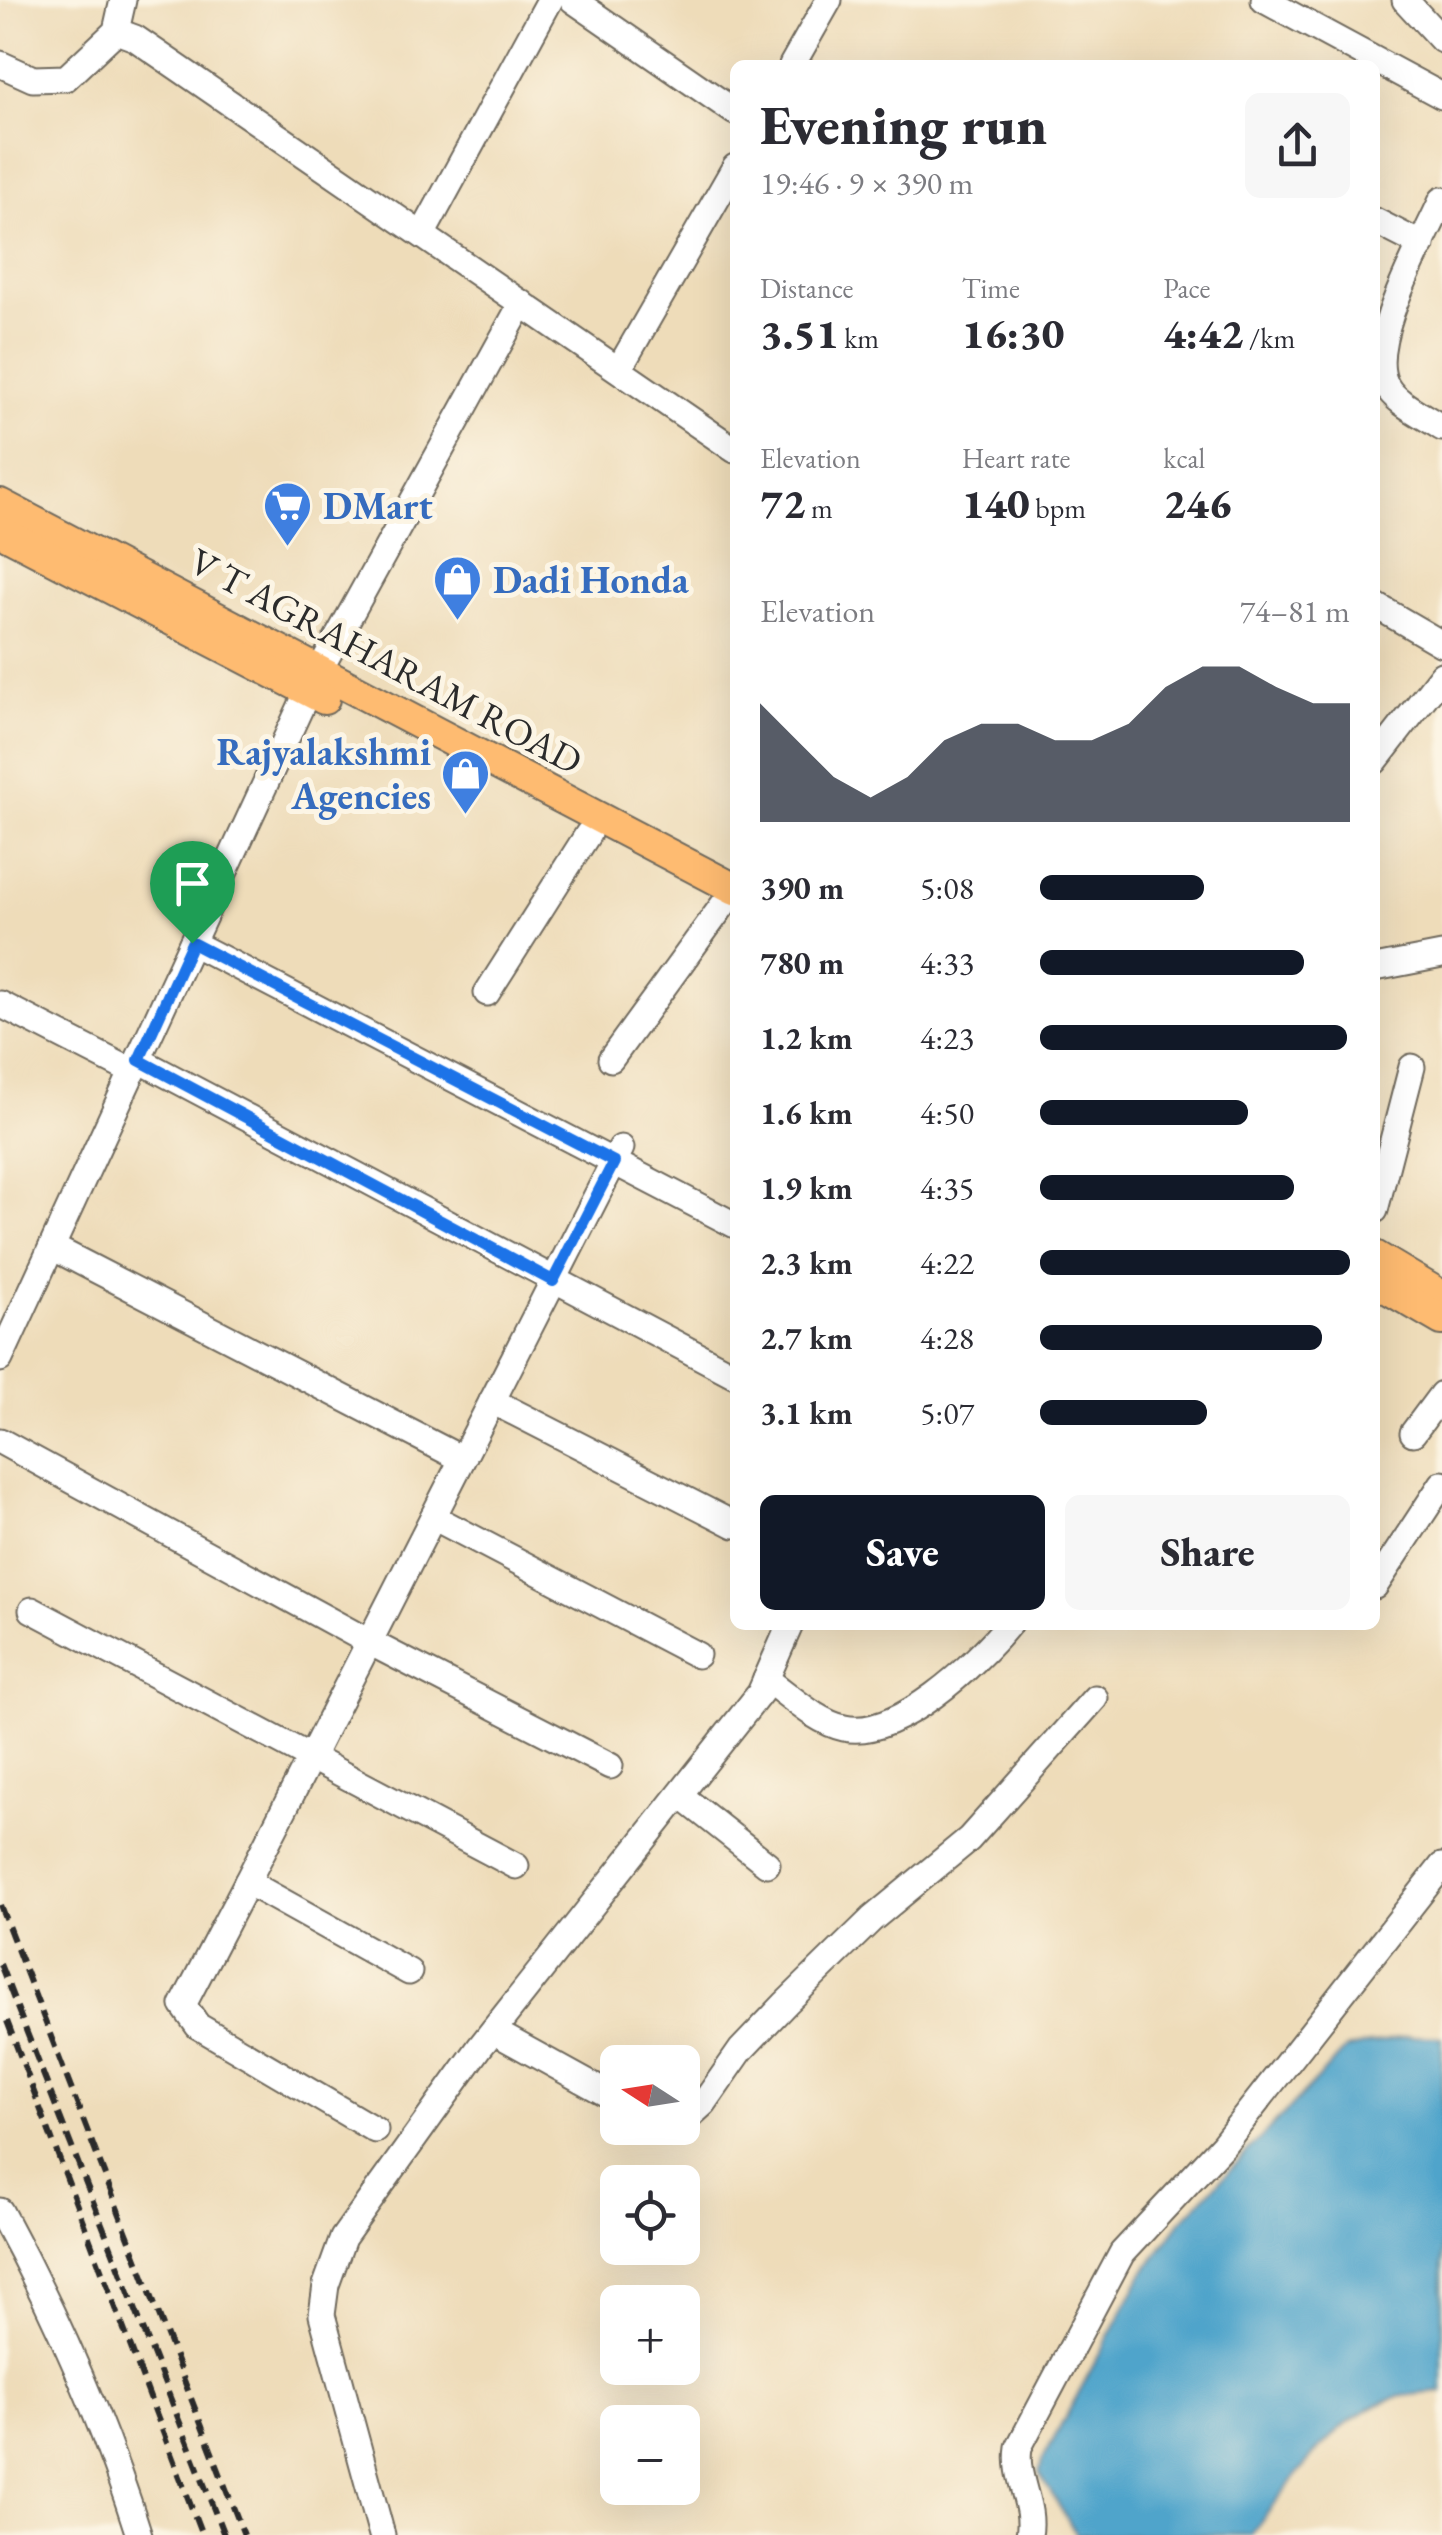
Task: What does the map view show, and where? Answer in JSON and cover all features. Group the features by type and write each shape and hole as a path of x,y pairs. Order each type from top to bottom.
{"main road":[{"name":"V T AGRAHARAM ROAD","path":"0,504 588,834 730,902"},
{"name":"V T AGRAHARAM ROAD","path":"0,531 313,682 730,901"},
{"path":"1380,1259 1442,1296"},
{"path":"1380,1284 1442,1320"}],"street":[{"path":"0,64 34,78 66,78 116,31 123,0"},
{"path":"422,233 550,0"},
{"path":"573,0 730,109"},
{"path":"795,60 829,0"},
{"path":"1264,0 1375,60"},
{"path":"1404,0 1442,40"},
{"path":"116,31 136,38 730,447"},
{"path":"1380,63 1442,96"},
{"path":"619,369 730,175"},
{"path":"1380,360 1386,328 1442,200"},
{"path":"1380,224 1422,246"},
{"path":"0,1359 313,682 522,303"},
{"path":"1380,374 1394,396 1442,428"},
{"path":"1380,609 1442,644"},
{"path":"1380,755 1442,675"},
{"path":"488,994 588,834"},
{"path":"612,1059 730,903"},
{"path":"192,943 617,1155 730,1223"},
{"path":"1380,967 1442,955"},
{"path":"0,1004 136,1066 730,1372"},
{"path":"1380,1191 1412,1066"},
{"path":"375,2130 198,2026 183,2005 617,1155"},
{"path":"52,1248 462,1459"},
{"path":"1412,1433 1442,1394"},
{"path":"492,1401 730,1521"},
{"path":"0,1441 369,1642 610,1766"},
{"path":"1380,1578 1442,1484"},
{"path":"433,1517 697,1655"},
{"path":"32,1610 516,1866"},
{"path":"382,2535 322,2315 326,2285 343,2238 493,2031 681,1796 766,1679 788,1630"},
{"path":"766,1679 827,1722 861,1730 884,1726 934,1693 991,1646 1004,1630"},
{"path":"700,2106 741,2050 786,2003 872,1919 969,1839 1095,1698"},
{"path":"681,1796 766,1864"},
{"path":"1029,2535 1030,2508 1017,2472 1019,2447 1122,2253 1223,2145 1442,1866"},
{"path":"247,1882 409,1972"},
{"path":"493,2031 600,2090"},
{"path":"0,2211 32,2270 112,2448 139,2535"}],"water":[{"path":"1408,2036 1442,2037 1442,2392 1388,2400 1347,2423 1311,2457 1251,2535 1077,2535 1039,2473 1042,2461 1142,2275 1182,2220 1346,2049"}],"railway":[{"path":"0,1905 244,2535"},
{"path":"0,1964 224,2535"},
{"path":"7,2021 202,2535"}],"place":[{"name":"DMart","path":"288,548"},
{"name":"Dadi Honda","path":"458,622"},
{"name":"Rajyalakshmi Agencies","path":"466,816"}],"route":[{"path":"192,943 614,1162 553,1281 139,1060 192,943"}]}
